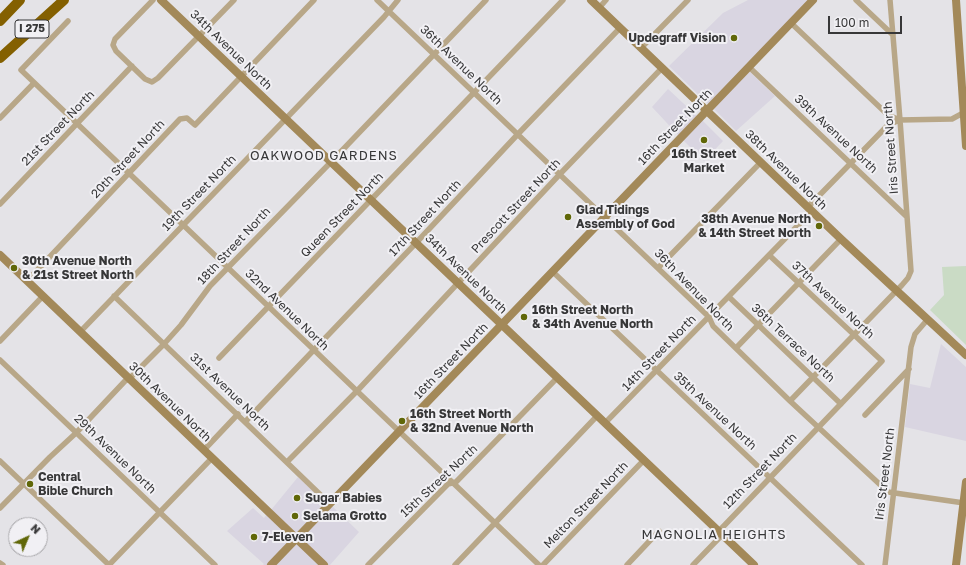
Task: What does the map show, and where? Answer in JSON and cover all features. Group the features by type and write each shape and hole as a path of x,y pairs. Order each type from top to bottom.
{"highway":[{"name":"I 275","path":"0,21 20,0"},
{"name":"I 275","path":"0,58 64,0"}],"street":[{"path":"153,0 115,39 113,45 116,51 146,79 152,82 158,78 234,0"},
{"name":"34th Avenue North","path":"161,0 754,565"},
{"name":"20th Street North","path":"27,281 180,119 188,118 195,125 314,0"},
{"name":"36th Avenue North","path":"377,0 709,317 713,326 790,401 888,492 964,503"},
{"name":"19th Street North","path":"80,332 384,17 398,0"},
{"name":"18th Street North","path":"0,508 76,433 125,381 129,379 164,344 181,325 210,286 486,0"},
{"name":"Queen Street North","path":"219,358 372,201 563,0"},
{"name":"38th Avenue North","path":"591,0 760,163 966,355"},
{"path":"599,8 606,0"},
{"path":"641,48 688,0"},
{"name":"16th Street North","path":"271,565 813,0"},
{"path":"856,0 893,35"},
{"name":"Iris Street North","path":"890,0 911,271 908,278 897,290"},
{"path":"956,0 965,112 966,146"},
{"name":"32nd Avenue North","path":"68,21 21,70 539,565"},
{"path":"791,23 888,114 900,120"},
{"name":"17th Street North","path":"245,422 620,28"},
{"name":"21st Street North","path":"0,204 132,66"},
{"name":"39th Avenue North","path":"749,67 907,217"},
{"name":"Prescott Street North","path":"287,462 357,391 560,174 662,68"},
{"path":"0,118 34,83"},
{"name":"14th Street North","path":"605,423 769,255 851,163 888,125 900,120 952,119 965,112"},
{"path":"658,268 760,163"},
{"path":"736,348 841,239"},
{"name":"30th Avenue North","path":"0,255 324,565"},
{"name":"37th Avenue North","path":"769,255 882,361"},
{"name":"35th Avenue North","path":"552,272 862,565"},
{"path":"790,401 897,290"},
{"path":"0,341 43,296"},
{"name":"31st Avenue North","path":"114,296 330,504"},
{"name":"36th Terrace North","path":"729,297 841,404"},
{"name":"Iris Street North","path":"885,565 911,347 915,334 928,320"},
{"path":"957,346 966,348"},
{"name":"29th Avenue North","path":"0,360 215,565"},
{"name":"12th Street North","path":"693,565 769,477 819,428 882,361"},
{"path":"865,415 909,369"},
{"name":"15th Street North","path":"368,565 448,484 456,482 557,378"},
{"path":"204,450 238,414"},
{"path":"455,565 597,416"},
{"path":"0,461 109,565 212,458"},
{"name":"Melton Street North","path":"543,565 644,460"},
{"path":"956,565 966,482"},
{"path":"627,565 659,531"},
{"path":"0,562 3,565"}],"shaded area":[{"path":"748,0 810,0 709,105 669,66 723,13"},
{"path":"749,71 775,96 736,131 713,108"},
{"path":"668,89 698,117 679,136 652,107"},
{"path":"702,120 723,141 704,161 683,140"},
{"path":"941,344 966,367 966,441 905,427 910,384 930,388"},
{"path":"298,477 326,504 297,535 271,510"},
{"path":"332,506 359,532 330,565 328,565 300,538"},
{"path":"253,508 264,518 267,514 293,539 268,565 263,565 264,564 227,531"},
{"path":"296,542 320,565 275,565"}],"green space":[{"path":"966,266 966,345 930,310 944,295 942,267"}],"place":[{"name":"Updegraff Vision","path":"734,38"},
{"name":"16th Street Market","path":"704,140"},
{"name":"Glad Tidings Assembly of God","path":"568,217"},
{"name":"38th Avenue North & 14th Street North","path":"819,226"},
{"name":"30th Avenue North & 21st Street North","path":"14,268"},
{"name":"16th Street North & 34th Avenue North","path":"524,317"},
{"name":"16th Street North & 32nd Avenue North","path":"402,421"},
{"name":"Central Bible Church","path":"30,484"},
{"name":"Sugar Babies","path":"297,498"},
{"name":"Selama Grotto","path":"295,516"},
{"name":"7-Eleven","path":"254,537"}],"district":[{"name":"OAKWOOD GARDENS","path":"324,156"},
{"name":"MAGNOLIA HEIGHTS","path":"714,535"}]}
